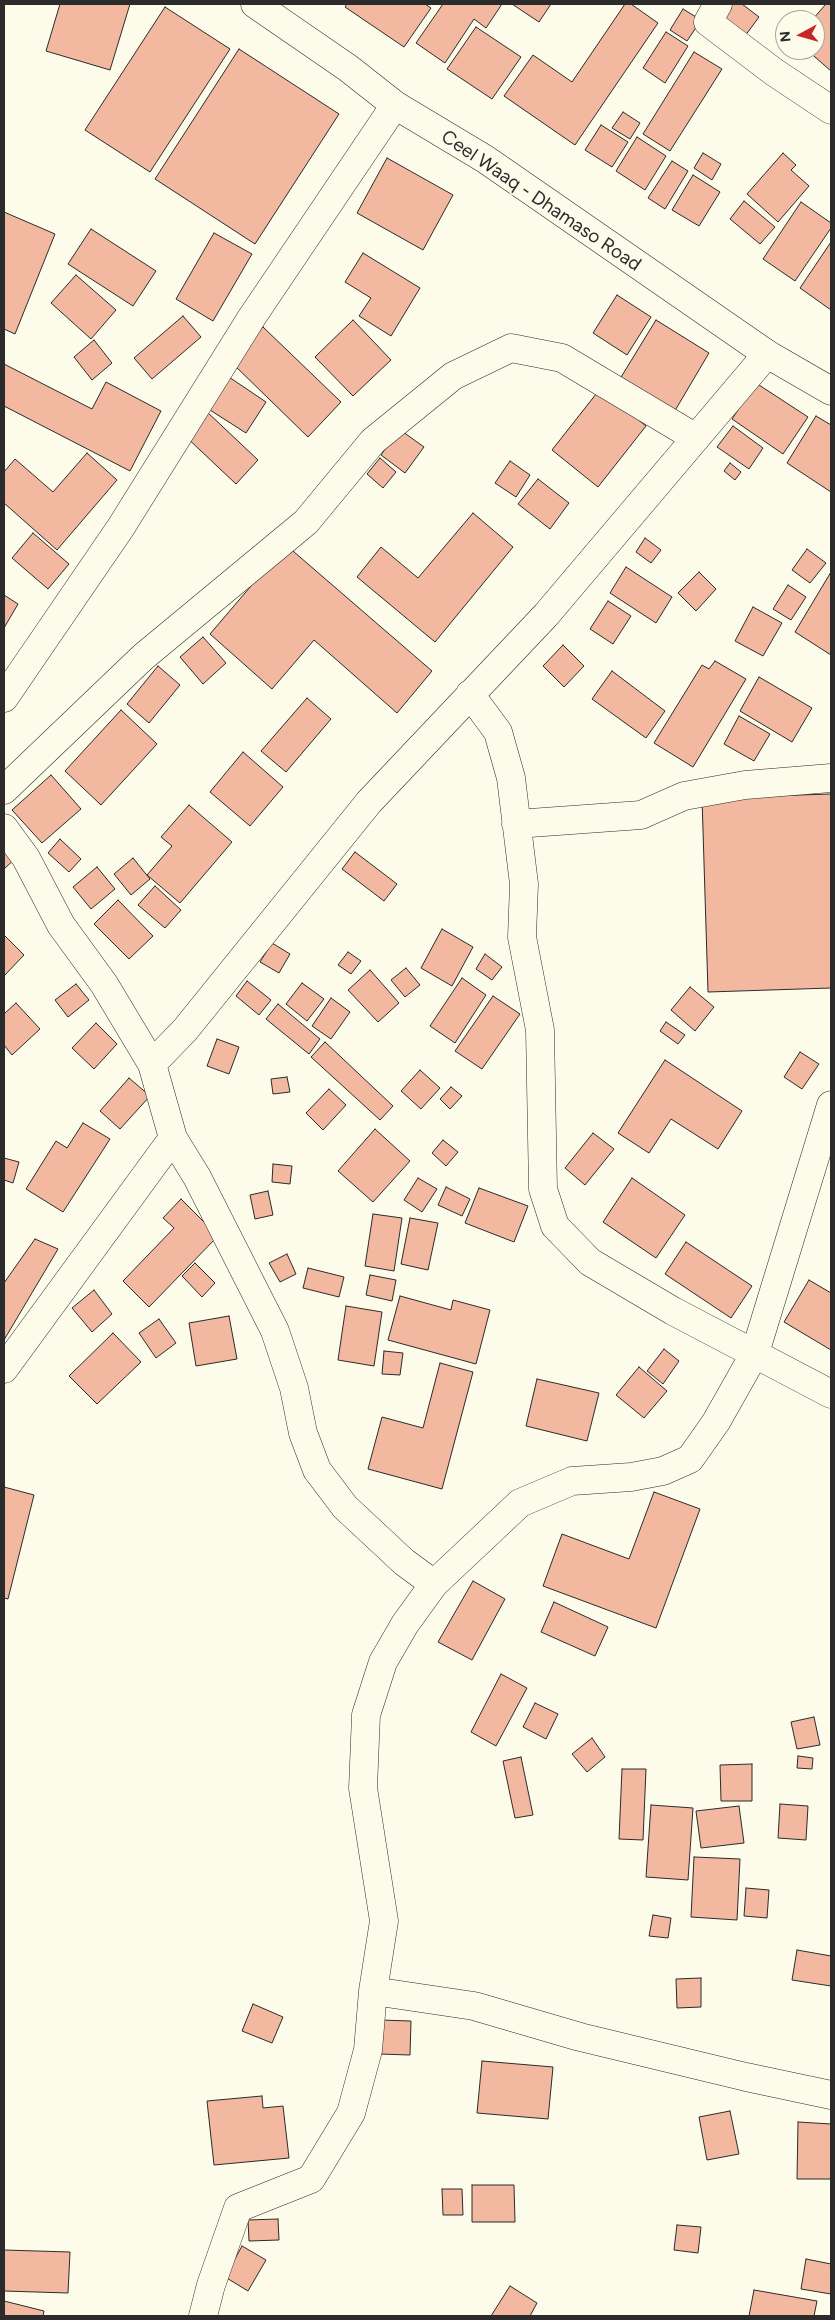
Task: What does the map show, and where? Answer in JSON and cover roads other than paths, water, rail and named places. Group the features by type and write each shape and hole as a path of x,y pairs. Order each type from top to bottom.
{"street":[{"name":"Ceel Waaq - Dhamaso Road","path":"255,4 348,68 395,105 485,159 767,354 831,391"},
{"path":"718,4 708,22 774,72 831,110"},
{"path":"5,690 121,527 252,318 395,105"},
{"path":"4,790 143,656 306,522 373,441 454,376 511,348 562,358 696,438"},
{"path":"152,1064 185,1030 369,802 546,615 767,354"},
{"path":"470,694 498,732 511,778 524,884 522,937 540,1030 543,1189 555,1226 590,1262 673,1311 831,1394"},
{"path":"516,824 641,815 684,796 745,785 831,778"},
{"path":"4,828 26,858 61,925 104,984 152,1064 173,1138 197,1178 275,1331 294,1388 303,1433 318,1470 345,1507 404,1562 434,1584"},
{"path":"203,2316 211,2286 238,2208 311,2179 351,2113 368,2050 373,1991 384,1921 363,1788 366,1715 384,1662 405,1624 434,1584 520,1503 572,1481 631,1477 663,1471 690,1459 726,1405 755,1353 831,1105"},
{"path":"4,1369 173,1138"},
{"path":"373,1991 474,2006 580,2037 746,2077 831,2095"}]}
